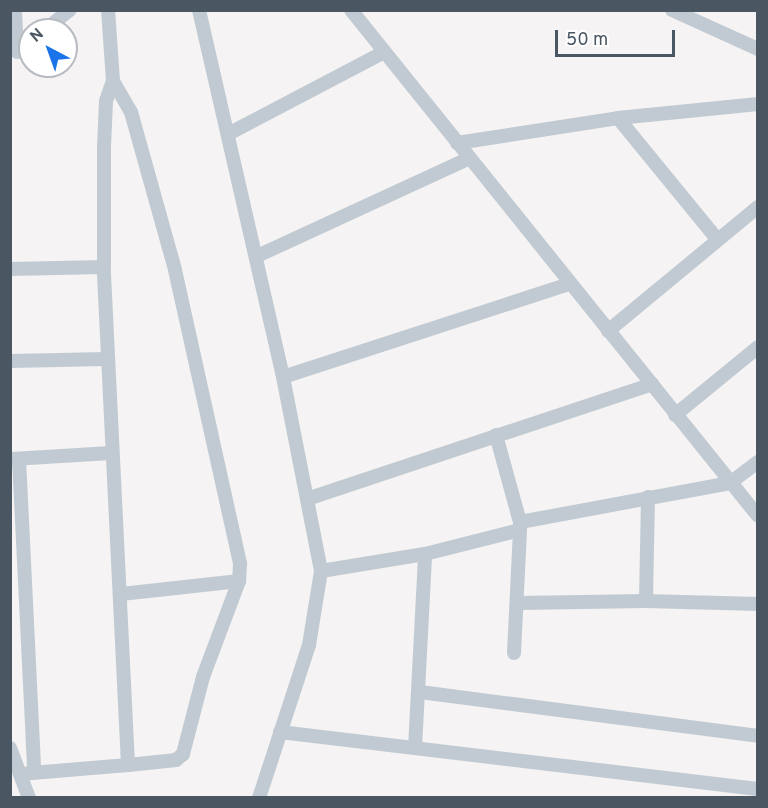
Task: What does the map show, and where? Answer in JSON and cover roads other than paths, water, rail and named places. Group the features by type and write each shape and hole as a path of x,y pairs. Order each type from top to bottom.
{"street":[{"path":"14,54 15,10"},
{"path":"108,10 113,81 106,101 104,267 111,453 121,594 128,765"},
{"path":"199,10 284,377 321,571 309,645 258,798"},
{"path":"351,10 758,516"},
{"path":"672,10 758,49"},
{"path":"228,134 384,52"},
{"path":"27,773 176,760 183,754 203,677 239,581 239,548 175,270 131,111 113,81"},
{"path":"457,143 618,118 758,104"},
{"path":"618,118 717,239"},
{"path":"257,256 470,158"},
{"path":"608,331 758,207"},
{"path":"10,269 104,267"},
{"path":"284,377 570,284"},
{"path":"675,415 758,347"},
{"path":"10,361 107,359"},
{"path":"307,498 652,384"},
{"path":"496,435 520,526 514,653"},
{"path":"29,798 15,459 111,453"},
{"path":"321,571 425,554 520,526 648,497 730,483 758,462"},
{"path":"646,601 648,497"},
{"path":"415,748 420,692 425,554"},
{"path":"121,594 239,581"},
{"path":"518,603 646,601 758,604"},
{"path":"420,692 758,736"},
{"path":"280,732 758,789"},
{"path":"10,748 27,773"},
{"path":"752,798 758,793"}]}
